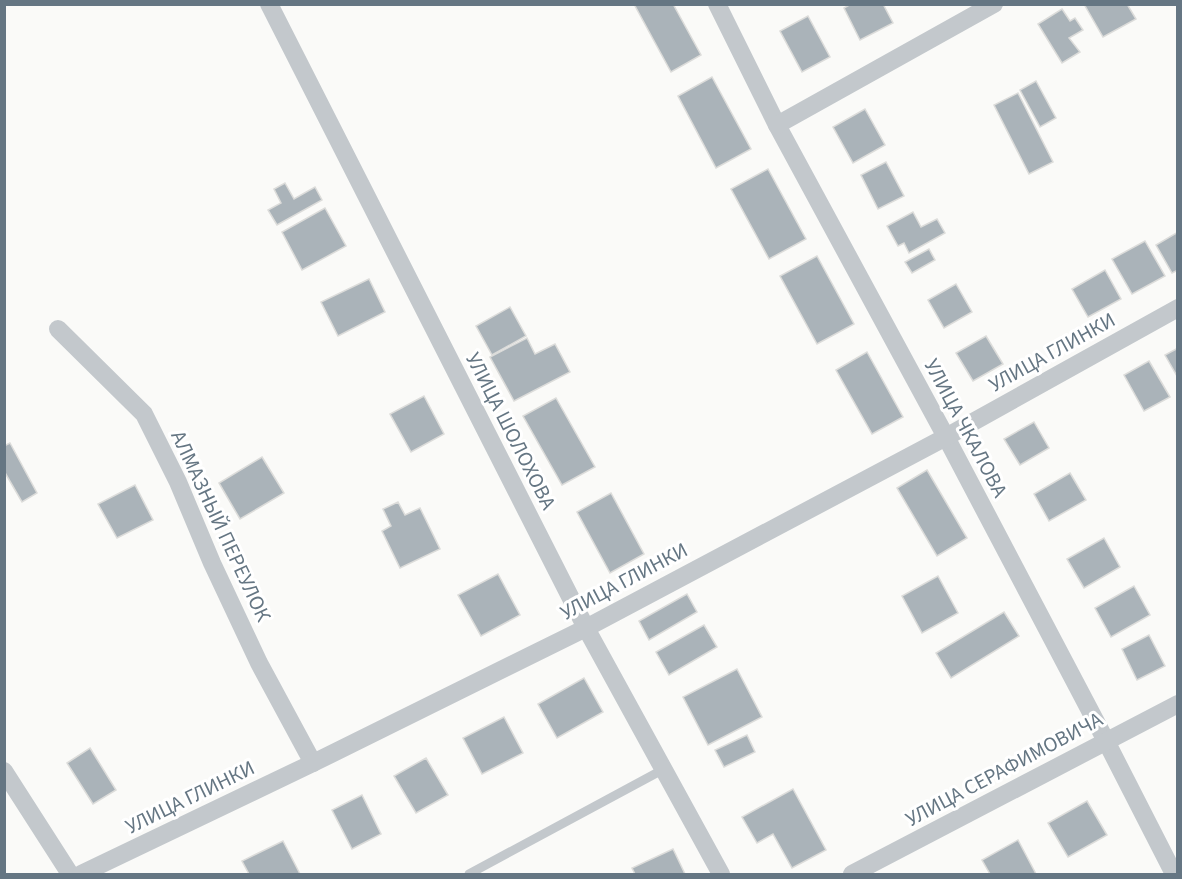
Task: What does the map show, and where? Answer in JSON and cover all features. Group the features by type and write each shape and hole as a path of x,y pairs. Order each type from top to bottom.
{"street":[{"name":"УЛИЦА ШОЛОХОВА","path":"269,4 586,628 722,874"},
{"name":"УЛИЦА ЧКАЛОВА","path":"717,4 777,125 946,438 1106,741 1173,874"},
{"path":"777,125 994,4"},
{"name":"УЛИЦА ГЛИНКИ","path":"81,874 313,763 586,628 946,438 1178,308"},
{"name":"АЛМАЗНЫЙ ПЕРЕУЛОК","path":"58,329 144,414 178,482 254,653 313,763"},
{"name":"УЛИЦА СЕРАФИМОВИЧА","path":"852,874 1178,704"},
{"path":"4,771 70,874"}],"lane":[{"path":"469,874 664,769"}],"building":[{"path":"634,4 673,4 701,55 671,72"},
{"path":"851,4 883,4 893,23 860,40 844,8"},
{"path":"1084,4 1127,4 1136,19 1103,37"},
{"path":"1062,9 1070,21 1075,18 1083,30 1069,38 1080,52 1062,63 1038,24"},
{"path":"808,16 830,57 802,72 780,31"},
{"path":"712,77 751,149 716,168 678,96"},
{"path":"1036,81 1056,118 1040,127 1020,90"},
{"path":"1018,93 1053,162 1029,174 994,105"},
{"path":"865,109 885,145 853,163 833,127"},
{"path":"886,162 904,196 878,209 861,175"},
{"path":"768,169 806,239 769,259 731,189"},
{"path":"285,183 294,199 315,187 322,200 277,225 268,210 281,203 274,189"},
{"path":"325,208 346,246 302,270 282,232"},
{"path":"913,212 921,227 937,219 945,233 909,253 904,243 898,246 887,226"},
{"path":"1178,232 1178,270 1172,273 1156,245"},
{"path":"1145,241 1165,276 1132,294 1112,259"},
{"path":"929,249 935,260 912,273 905,262"},
{"path":"817,256 854,324 817,344 780,276"},
{"path":"1105,270 1121,299 1088,317 1072,289"},
{"path":"369,279 385,312 338,336 321,302"},
{"path":"956,284 972,312 944,328 928,300"},
{"path":"510,307 526,336 492,355 476,326"},
{"path":"986,336 1003,364 973,381 956,353"},
{"path":"527,338 535,354 555,344 570,372 514,401 490,357"},
{"path":"1178,348 1178,376 1177,376 1165,355"},
{"path":"867,352 903,417 872,434 836,370"},
{"path":"1149,361 1170,397 1144,411 1124,375"},
{"path":"424,396 444,434 411,452 390,414"},
{"path":"556,398 595,467 562,485 523,416"},
{"path":"1034,422 1049,448 1020,465 1004,439"},
{"path":"10,443 37,493 22,502 4,471 4,446"},
{"path":"262,457 284,493 240,519 219,483"},
{"path":"927,470 967,538 937,556 897,488"},
{"path":"1070,473 1086,500 1049,521 1034,494"},
{"path":"135,485 153,520 117,538 98,504"},
{"path":"611,493 644,554 610,573 577,512"},
{"path":"398,502 405,515 420,508 440,549 400,568 382,531 391,526 383,509"},
{"path":"1104,538 1120,567 1084,588 1067,559"},
{"path":"498,574 520,615 481,636 458,595"},
{"path":"938,576 958,613 922,633 902,596"},
{"path":"1134,586 1150,615 1111,637 1095,608"},
{"path":"687,594 697,612 649,640 639,621"},
{"path":"1004,612 1019,636 951,678 936,653"},
{"path":"704,625 717,647 669,675 656,652"},
{"path":"1149,635 1165,666 1137,680 1122,649"},
{"path":"737,669 762,717 708,745 683,697"},
{"path":"584,678 603,712 557,738 538,704"},
{"path":"504,717 523,753 482,774 463,738"},
{"path":"747,735 755,752 724,767 715,750"},
{"path":"90,748 116,790 93,804 67,763"},
{"path":"426,758 448,795 416,813 394,776"},
{"path":"793,789 826,850 792,868 773,834 757,843 742,817"},
{"path":"362,795 381,834 352,849 332,810"},
{"path":"1087,801 1107,835 1068,857 1048,823"},
{"path":"1018,840 1036,874 990,874 982,860"},
{"path":"283,841 300,874 249,874 242,861"},
{"path":"673,849 685,874 635,874 632,868"}]}
